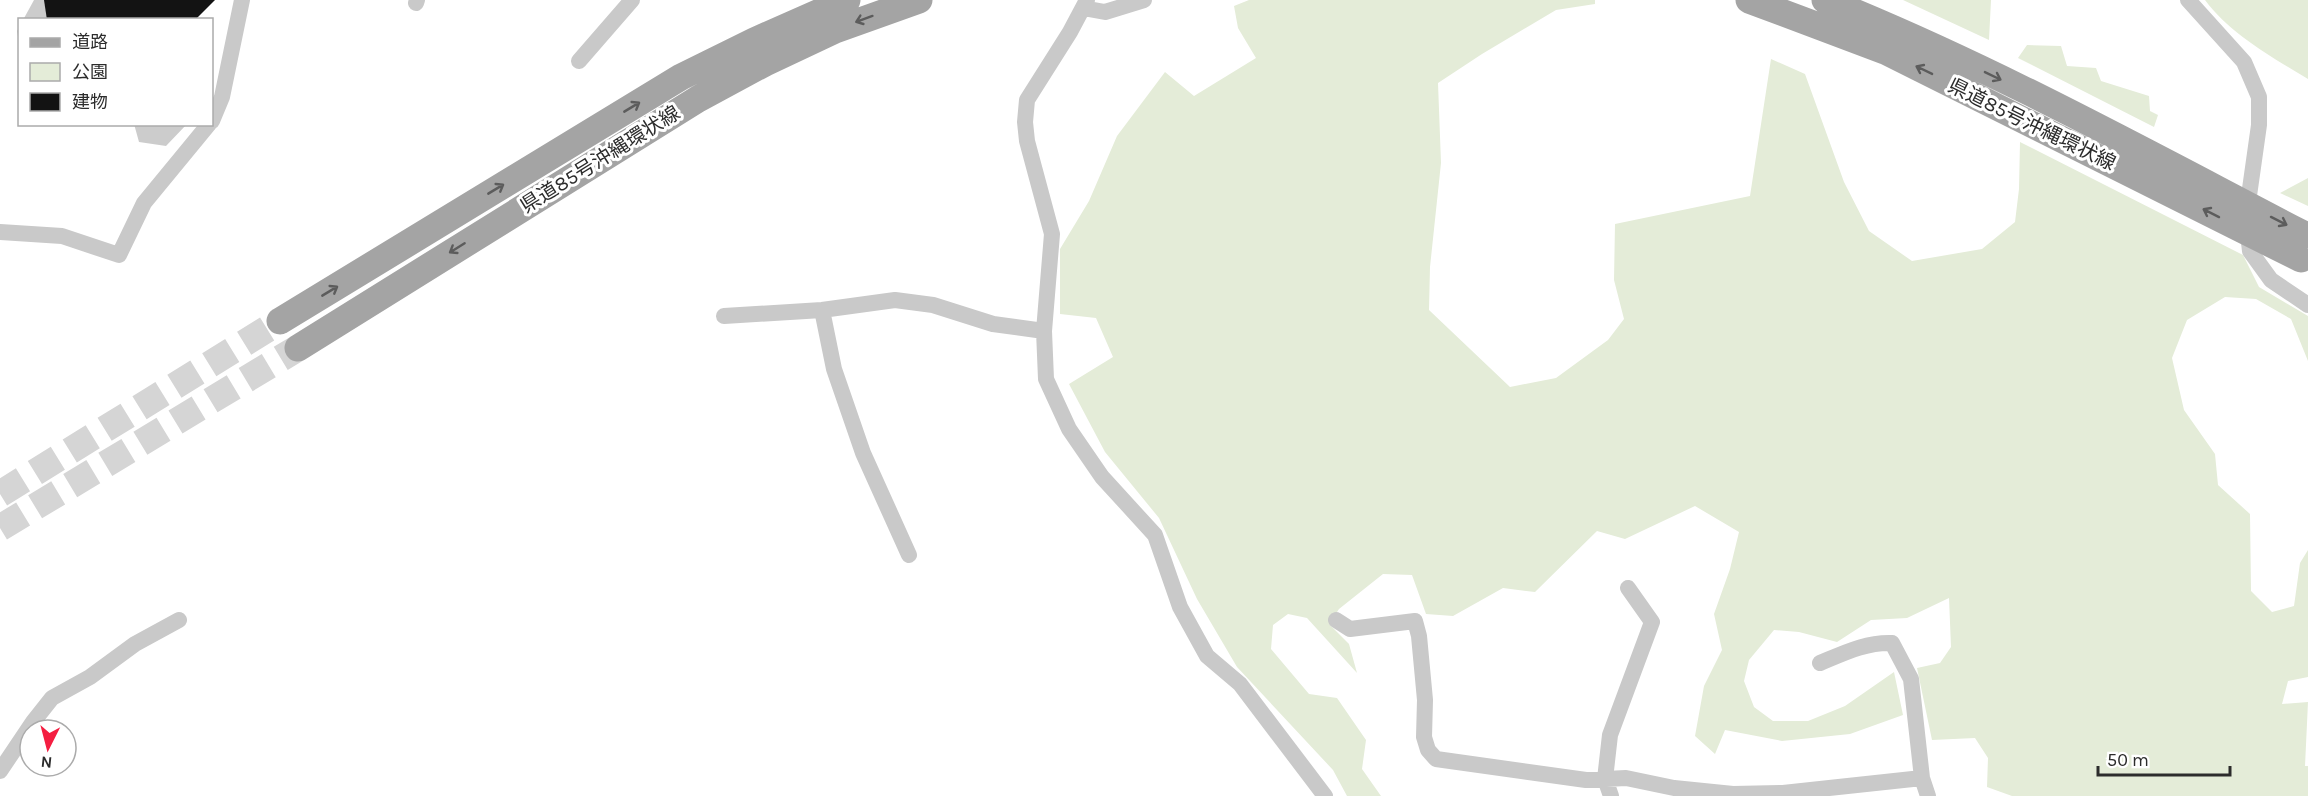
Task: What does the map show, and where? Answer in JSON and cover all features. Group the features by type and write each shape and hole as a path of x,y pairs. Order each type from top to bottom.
{"main road":[{"name":"県道85号沖縄環状線","path":"280,321 681,77 754,41 847,0"},
{"name":"県道85号沖縄環状線","path":"298,348 698,99 765,63 835,30 919,0"},
{"name":"県道85号沖縄環状線","path":"1749,0 1885,51 2305,248"},
{"name":"県道85号沖縄環状線","path":"1825,0 1893,27 2091,124 2305,248"}],"street":[{"path":"213,119 222,97 242,0"},
{"path":"579,61 632,0"},
{"path":"1144,0 1105,12 1085,4 1027,100 1025,122 1027,141 1052,234 1044,330 1046,379 1069,429 1102,477 1155,535 1180,607 1207,656 1240,684 1325,796"},
{"path":"2188,0 2244,62 2259,97 2259,125 2246,217 2250,251 2271,280 2308,305"},
{"path":"0,232 62,236 119,255 144,203 207,126"},
{"path":"724,316 822,310 895,300 933,305 993,324 1044,330"},
{"path":"822,310 834,369 863,453 909,555"},
{"path":"1611,796 1605,779 1610,735 1652,622 1628,588"},
{"path":"0,771 52,698 90,677 135,644 179,620"},
{"path":"1336,620 1350,629 1414,621 1419,636 1425,700 1424,737 1428,750 1436,759 1586,780 1626,778 1674,788 1734,794 1784,793 1922,778"},
{"path":"1820,663 1856,648 1878,642 1892,643 1911,679 1922,778 1928,796"}],"green space":[{"path":"1249,0 1595,0 1595,4 1556,10 1438,83 1441,163 1430,267 1429,310 1510,387 1556,378 1608,340 1624,319 1614,280 1615,224 1750,196 1771,59 1805,74 1844,182 1869,231 1912,261 1982,249 2015,222 2019,189 2020,142 2243,255 2259,287 2308,316 2308,361 2291,319 2256,299 2225,297 2187,320 2172,358 2184,410 2215,454 2218,485 2250,514 2251,591 2272,612 2294,606 2300,563 2308,550 2308,677 2288,681 2282,704 2308,702 2305,766 2308,766 2308,796 2012,796 1987,787 1988,758 1975,738 1932,740 1917,668 1940,663 1951,647 1949,598 1907,618 1871,620 1837,642 1799,632 1774,630 1749,660 1744,681 1754,707 1773,721 1808,721 1845,706 1894,672 1903,715 1850,734 1782,741 1725,730 1715,754 1695,736 1704,686 1722,650 1714,614 1730,569 1739,532 1695,506 1625,539 1597,531 1535,592 1503,588 1453,616 1426,614 1412,575 1383,574 1339,609 1329,624 1349,644 1357,673 1307,618 1288,614 1273,625 1271,649 1309,694 1337,698 1366,740 1362,769 1381,796 1347,796 1333,770 1237,667 1197,599 1159,518 1105,452 1069,384 1113,357 1096,318 1060,314 1060,249 1089,201 1117,136 1165,72 1194,96 1256,58 1238,28 1234,6"},
{"path":"1903,0 1991,0 1989,40"},
{"path":"2205,0 2308,0 2308,79 2239,34"},
{"path":"2027,45 2061,46 2067,66 2096,68 2101,81 2149,96 2150,111 2158,115 2154,127 2018,58"},
{"path":"2308,178 2308,206 2280,193"}],"building":[{"path":"44,0 215,0 197,18 47,18"}],"tunnel":[{"path":"0,494 280,321"},
{"path":"0,528 298,348"}]}
